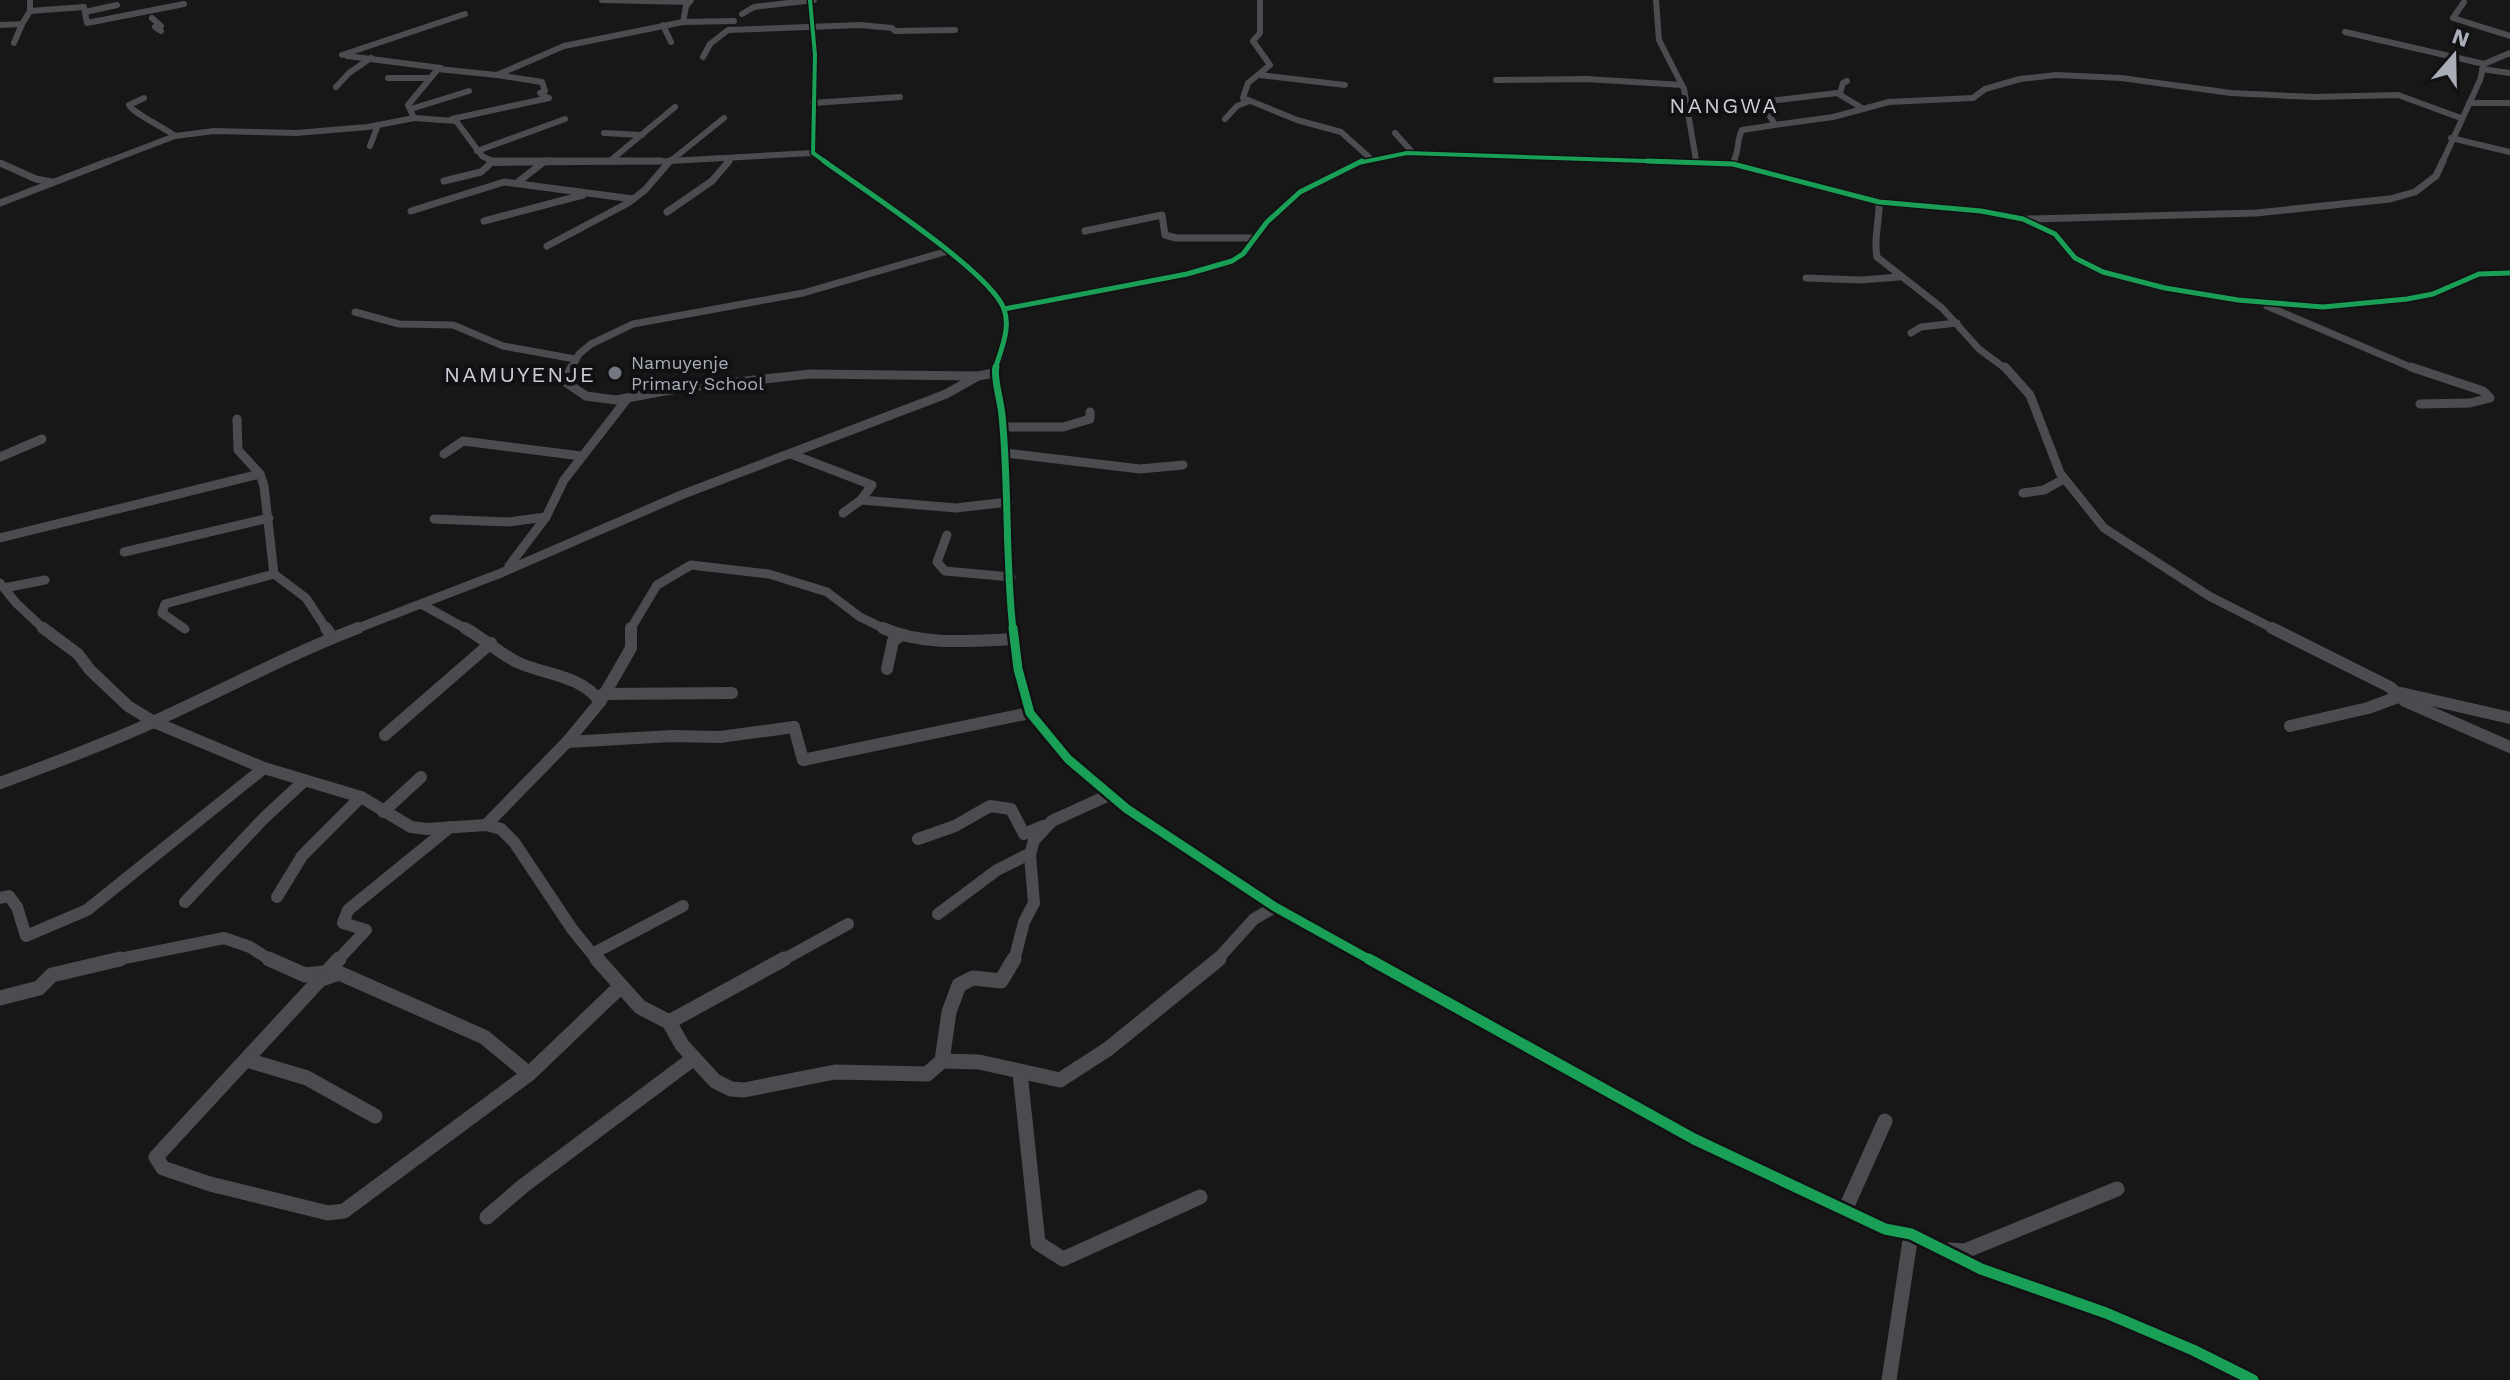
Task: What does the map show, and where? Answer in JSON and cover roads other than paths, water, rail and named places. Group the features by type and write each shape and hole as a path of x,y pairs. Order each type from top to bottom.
{"street":[{"path":"14,43 30,11 30,0"},
{"path":"602,0 690,1 683,22"},
{"path":"703,57 710,44 728,30 741,13 754,7 812,0 813,153"},
{"path":"1247,102 1243,94 1247,84 1270,65 1253,41 1260,33 1260,0"},
{"path":"1656,0 1659,40 1682,85 1696,160"},
{"path":"2464,2 2453,18 2510,36"},
{"path":"30,11 83,7 86,23 138,18 184,4"},
{"path":"85,12 117,5"},
{"path":"0,203 175,136 214,131 296,133 378,125 414,118 452,119 549,98 540,93 545,91 542,82 340,54 465,14"},
{"path":"138,18 151,15"},
{"path":"151,15 161,26 155,27 161,31"},
{"path":"497,75 564,46 683,22 734,21"},
{"path":"0,25 22,24"},
{"path":"663,25 671,42"},
{"path":"728,30 862,25 892,28 897,32 955,30"},
{"path":"2345,32 2510,73"},
{"path":"1004,309 1106,291 1221,265 1240,257 1294,196 1370,158 1413,153 1696,160 1733,164 1879,202 1981,211 2023,219 2256,213 2399,197 2432,182 2483,66 2510,53"},
{"path":"336,87 349,73 371,58"},
{"path":"388,78 429,78 441,68"},
{"path":"1259,75 1345,85"},
{"path":"1733,164 1740,150 1738,138 1742,130 1816,121 1889,102 1973,98 1985,89 2020,79 2064,75 2121,78 2231,93 2314,97 2398,95 2461,118"},
{"path":"414,118 408,105 430,81 429,78"},
{"path":"1496,80 1587,79 1682,85"},
{"path":"1840,93 1843,83 1847,81"},
{"path":"411,109 469,91"},
{"path":"1775,125 1762,102 1840,93 1855,107 1862,108"},
{"path":"813,103 900,97"},
{"path":"144,98 129,105 133,112 156,121 175,136"},
{"path":"1225,119 1238,105 1247,102 1341,132 1370,158"},
{"path":"2469,103 2510,103"},
{"path":"611,160 675,107"},
{"path":"547,246 602,219 633,199 670,161 724,118"},
{"path":"452,119 459,123 477,151 491,163"},
{"path":"477,151 565,119"},
{"path":"370,146 378,125"},
{"path":"604,133 643,135"},
{"path":"1395,133 1413,153"},
{"path":"2451,138 2510,152"},
{"path":"444,181 481,172 491,163 670,161 813,153 982,277 1004,309 1006,335 994,373 1000,391 1004,427 1015,639 1021,686 1030,713 1068,759 1109,795 1275,907 1694,1139 1885,1229 1911,1234 1981,1269 2120,1319 2253,1380"},
{"path":"667,212 706,184 728,165 730,158"},
{"path":"518,182 545,161"},
{"path":"0,163 53,183"},
{"path":"411,211 504,182 633,199"},
{"path":"484,221 587,192"},
{"path":"1879,202 1880,226 1874,242 1875,252 1899,277 1942,308 1979,349 2004,366 2035,401 2064,479 2104,528 2119,541 2209,596 2397,694 2510,747"},
{"path":"1085,231 1162,215 1165,235 1176,238 1254,238"},
{"path":"2023,219 2055,234 2075,258 2103,272 2165,288 2257,302 2323,307 2407,299 2433,294 2479,274 2510,273"},
{"path":"948,251 803,293 633,324 591,344 575,359 564,381 576,391 594,398 627,399 681,388 810,374 978,376 994,373"},
{"path":"1806,278 1861,280 1899,277"},
{"path":"2257,302 2437,378 2483,391 2490,398 2470,403 2420,404"},
{"path":"2277,304 2287,315"},
{"path":"355,312 399,324 453,325 503,346 575,359"},
{"path":"1911,333 1921,327 1957,323"},
{"path":"0,783 70,758 154,722 278,660 332,637 423,605 681,495 946,394 978,376"},
{"path":"501,573 520,555 527,538 546,517 564,480 627,399"},
{"path":"1004,427 1075,425 1090,419 1090,412"},
{"path":"237,419 238,450 260,474 269,518 274,574 306,598 332,637"},
{"path":"0,457 42,439"},
{"path":"444,454 463,441 581,456"},
{"path":"1006,453 1140,469 1183,465"},
{"path":"791,454 872,485 861,500 843,513"},
{"path":"0,538 260,474"},
{"path":"2023,493 2044,490 2064,479"},
{"path":"861,500 882,504 974,508 1008,502"},
{"path":"434,519 508,522 546,517"},
{"path":"124,552 269,518"},
{"path":"947,535 937,562 945,571 1011,577"},
{"path":"486,825 567,742 601,698 631,648 629,633 634,619 657,585 691,565 769,574 827,592 860,617 900,636 961,641 1015,639"},
{"path":"185,629 162,613 165,604 274,574"},
{"path":"2,586 45,580"},
{"path":"2,586 60,643 78,654 90,670 128,706 154,722 264,768 361,797 411,827 486,825 501,829 514,842 572,929 620,987 640,1007 669,1022 694,1058 715,1081 731,1089 744,1090 835,1072 927,1074 942,1061 948,1035 946,1021 959,985 973,978 1001,981 1014,963 1026,913 1034,903 1029,882 1029,854 1044,826"},
{"path":"423,605 491,643 517,662 552,672 601,698 732,693"},
{"path":"887,669 893,641 900,636"},
{"path":"385,735 491,643"},
{"path":"2290,726 2368,708 2397,694 2510,718"},
{"path":"567,742 672,736 720,737 794,727 803,760 1030,713"},
{"path":"0,898 9,896 17,907 26,936 87,910 264,768"},
{"path":"383,812 421,777"},
{"path":"185,902 264,818 303,782"},
{"path":"918,839 955,826 990,806 1011,809 1024,834 1109,795"},
{"path":"277,897 302,856 361,797"},
{"path":"450,827 348,910 343,923 366,930 156,1157 163,1168 210,1184 328,1213 344,1211 529,1074 620,987"},
{"path":"938,914 997,870 1029,854"},
{"path":"594,953 683,906"},
{"path":"942,1061 979,1062 1050,1080 1068,1077 1162,1007 1222,956 1254,919 1275,907"},
{"path":"669,1022 848,924"},
{"path":"0,998 39,988 52,975 89,965 224,938 250,947 284,968 305,975 339,973 484,1037 529,1074"},
{"path":"487,1217 523,1186 694,1058"},
{"path":"247,1060 307,1078 375,1116"},
{"path":"1020,1073 1038,1243 1063,1259 1200,1197"},
{"path":"1845,1210 1885,1121"},
{"path":"1944,1250 1965,1251 2117,1189"},
{"path":"1889,1380 1911,1234"}],"place":[{"name":"Namuyenje Primary School","path":"615,373"}],"district":[{"name":"NANGWA","path":"1724,105"},
{"name":"NAMUYENJE","path":"520,374"}]}
